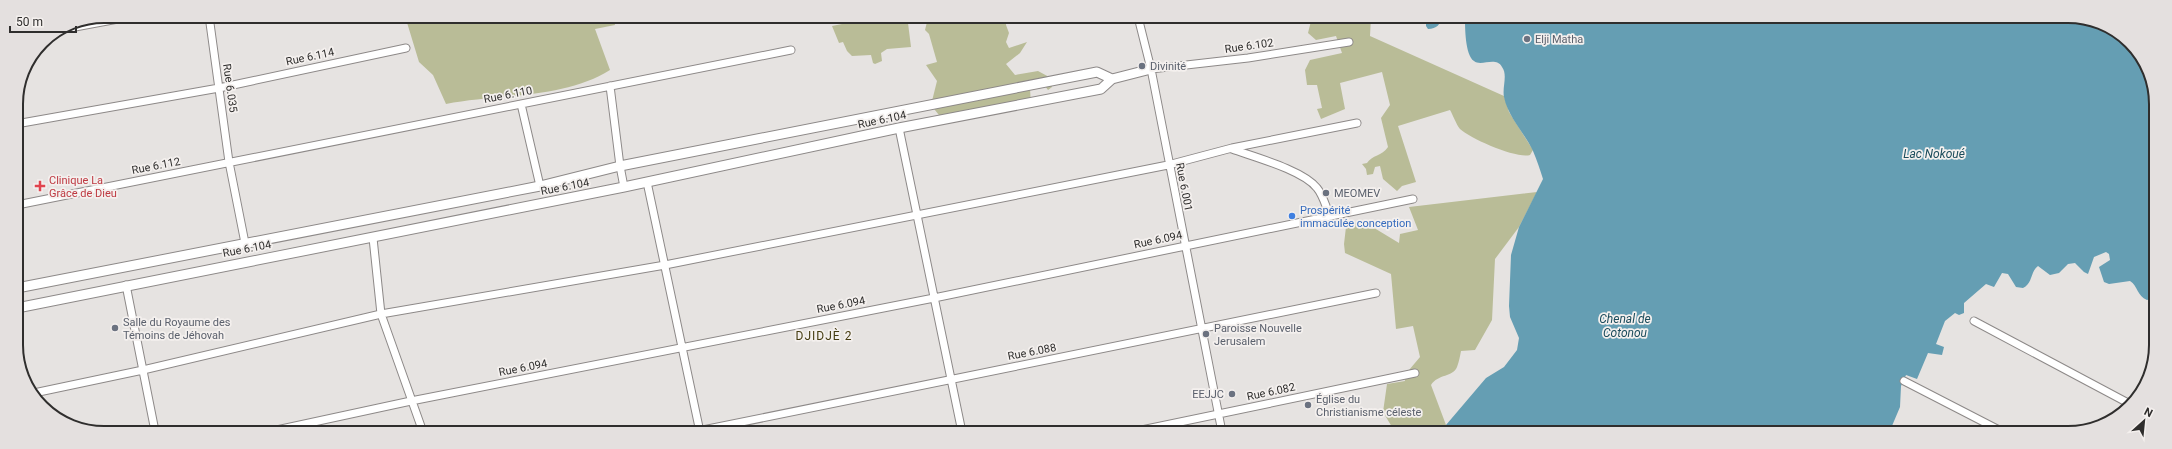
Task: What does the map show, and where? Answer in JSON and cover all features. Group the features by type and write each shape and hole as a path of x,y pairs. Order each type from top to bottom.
{"street":[{"name":"Rue 6.035","path":"209,23 229,162 245,243"},
{"name":"Rue 6.001","path":"1140,23 1151,69 1168,165 1221,426"},
{"name":"Rue 6.102","path":"1151,69 1248,58 1349,42"},
{"name":"Rue 6.114","path":"23,123 219,88 406,48"},
{"name":"Rue 6.110","path":"229,162 791,50"},
{"name":"Rue 6.104","path":"23,307 126,285 373,238 624,187 899,128 1101,89 1112,79 1151,69"},
{"name":"Rue 6.104","path":"23,287 540,186 620,166 1097,72 1112,79"},
{"path":"610,86 624,187"},
{"path":"521,104 540,186"},
{"path":"38,392 143,370 381,314 665,265 1168,165 1232,148 1357,123"},
{"path":"899,128 961,426"},
{"path":"1232,148 1284,168 1311,182 1320,192 1330,216"},
{"name":"Rue 6.112","path":"23,204 229,162"},
{"path":"647,182 697,426"},
{"name":"Rue 6.094","path":"299,426 411,401 934,298 1184,245 1413,199"},
{"path":"373,238 381,314 421,426"},
{"path":"126,285 154,426"},
{"name":"Rue 6.088","path":"723,426 1376,293"},
{"path":"1974,321 2124,401"},
{"name":"Rue 6.082","path":"1161,426 1414,373"},
{"path":"1904,381 1991,426"}],"green space":[{"path":"407,23 615,23 615,25 595,29 610,70 592,79 552,91 446,104 433,75 419,62"},
{"path":"847,23 908,23 911,47 887,49 881,53 882,61 875,64 873,63 871,55 852,56 847,51 843,42 839,43 832,26"},
{"path":"927,23 1006,23 1009,33 1006,42 1009,48 1027,42 1020,53 1006,64 1015,75 1038,71 1051,78 1052,87 1048,90 1042,82 1030,88 1031,106 946,124 931,105 937,81 926,65 937,62 929,34 925,30"},
{"path":"1310,23 1371,23 1370,36 1504,96 1509,112 1533,150 1530,155 1515,154 1484,143 1460,129 1450,110 1398,126 1416,182 1402,186 1397,191 1383,179 1380,166 1375,167 1373,174 1367,175 1366,169 1362,164 1367,163 1388,147 1381,118 1390,105 1382,72 1340,83 1345,109 1321,119 1317,109 1322,108 1317,85 1307,85 1305,70 1310,60 1342,53 1336,36 1316,40 1308,33"},
{"path":"1537,192 1519,227 1495,259 1492,320 1475,350 1461,351 1455,370 1437,379 1431,385 1446,426 1391,426 1383,412 1387,384 1405,381 1404,376 1420,357 1413,326 1396,329 1391,274 1345,253 1344,244 1346,227 1361,220 1399,243 1400,234 1418,230 1409,207"}],"water":[{"path":"1426,23 1440,23 1434,28 1428,29"},
{"name":"Lac Nokoué","path":"1465,23 2068,23 2094,27 2109,34 2125,47 2138,63 2145,78 2149,104 2149,299 2147,300 2141,296 2133,283 2130,281 2109,284 2104,282 2099,267 2110,260 2109,254 2106,252 2094,257 2088,274 2075,263 2068,264 2059,273 2050,275 2038,266 2035,268 2026,286 2023,288 2016,287 2008,274 2002,273 1994,287 1986,284 1964,303 1964,313 1959,315 1955,313 1945,321 1936,344 1944,347 1942,355 1928,353 1917,379 1906,375 1901,386 1900,407 1892,426 1446,426 1486,378 1504,367 1517,350 1519,338 1510,317 1509,306 1511,255 1519,227 1543,179 1533,151 1506,104 1504,97 1504,70 1496,62 1477,63 1471,58 1467,47"}],"place":[{"name":"Elji Matha","path":"1527,39"},
{"name":"Divinité","path":"1142,66"},
{"name":"Clinique La Grâce de Dieu","path":"40,186"},
{"name":"MEOMEV","path":"1326,193"},
{"name":"Prospérité immaculée conception","path":"1292,216"},
{"name":"Salle du Royaume des Témoins de Jéhovah","path":"115,328"},
{"name":"Paroisse Nouvelle Jerusalem","path":"1206,334"},
{"name":"EEJJC","path":"1232,394"},
{"name":"Église du Christianisme céleste","path":"1308,405"}],"district":[{"name":"DJIDJÈ 2","path":"824,336"}],"water label":[{"name":"Chenal de Cotonou","path":"1625,326"}]}
